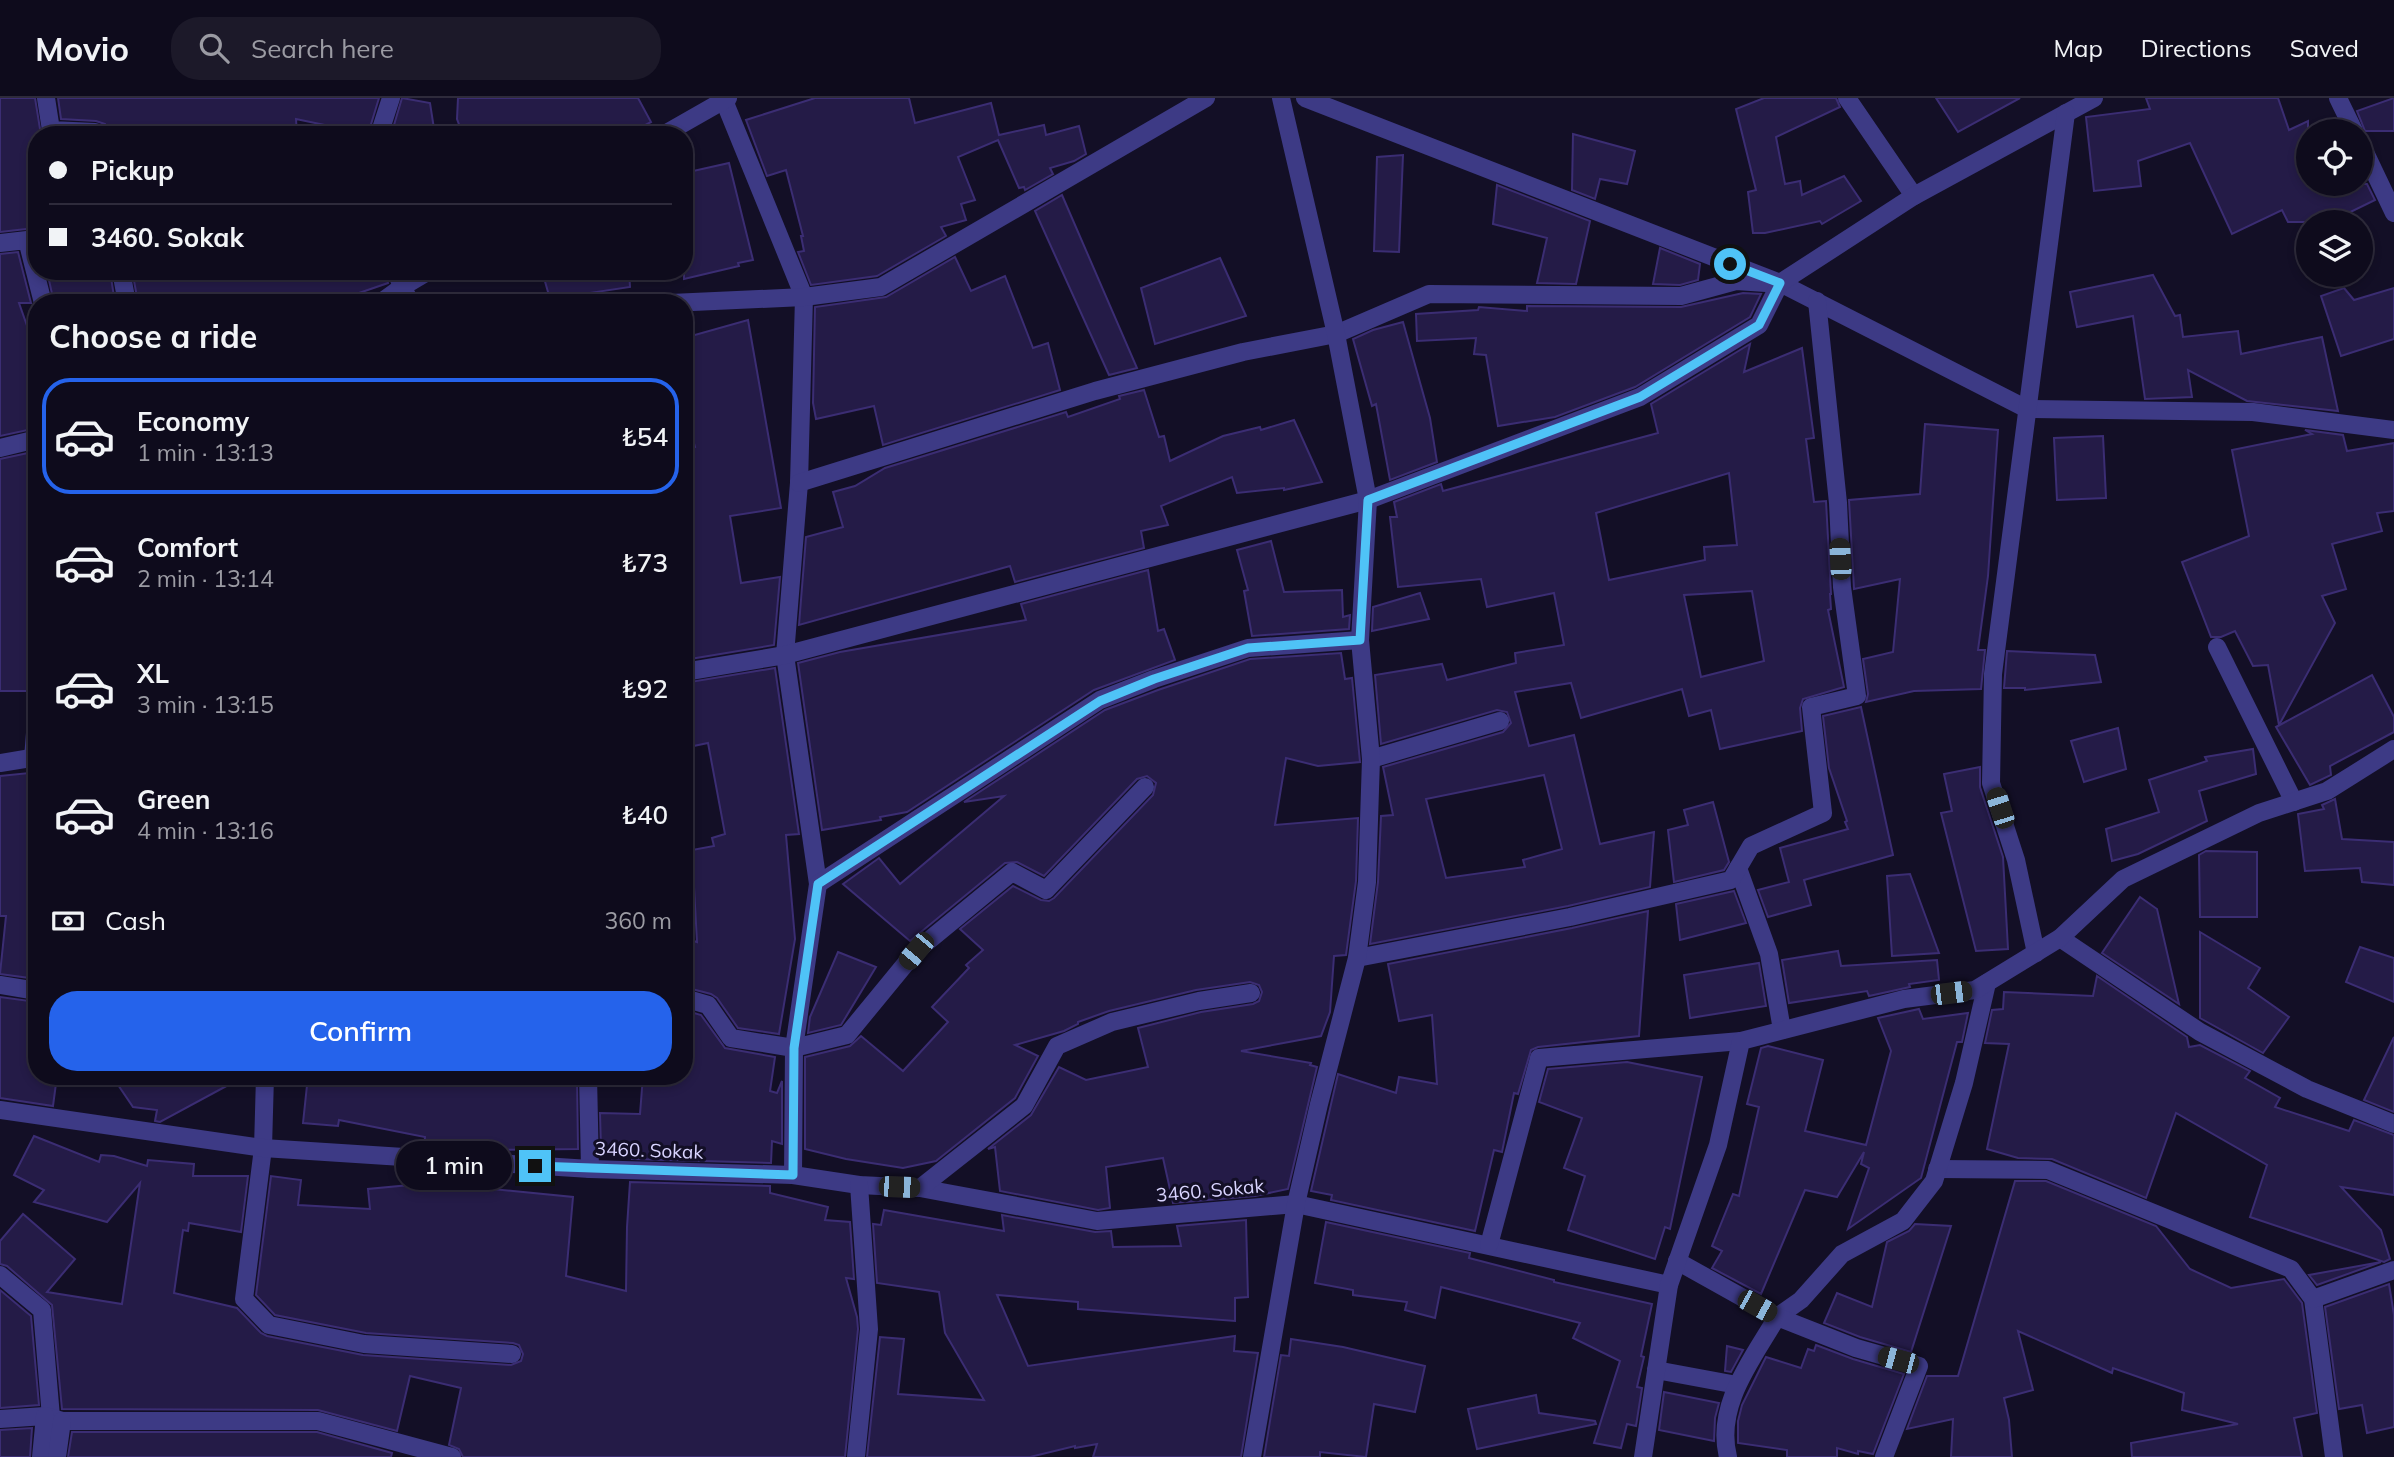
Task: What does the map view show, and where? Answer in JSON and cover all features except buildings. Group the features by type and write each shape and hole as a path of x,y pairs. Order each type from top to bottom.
{"street":[{"path":"46,98 50,126"},
{"path":"382,126 391,98"},
{"path":"693,302 804,297 881,287 1206,98"},
{"path":"1252,1457 1296,1204 1357,958 1367,882 1371,759 1360,640 1368,500 1336,334 1281,98"},
{"path":"1305,98 1780,283 2027,409 2253,412 2394,430"},
{"path":"1847,98 1914,196"},
{"path":"693,670 786,655 1368,500 1640,397 1759,325 1780,283 1914,196 2094,98"},
{"path":"2338,98 2348,119"},
{"path":"678,126 723,99 804,297 799,483 786,655 818,884 794,1048 793,1175"},
{"path":"2036,953 2016,860 1991,783 1993,674 2066,113"},
{"path":"2373,169 2394,213"},
{"path":"0,243 27,240 28,244"},
{"path":"799,483 1095,391 1243,352 1336,334 1429,294 1681,296 1736,281 1780,283"},
{"path":"1357,958 1570,917 1731,880 1751,846 1823,813 1811,706 1857,696 1842,587 1838,503 1817,302"},
{"path":"0,448 28,441"},
{"path":"818,884 1100,701 1154,679 1248,648 1360,640"},
{"path":"2217,647 2294,802"},
{"path":"1371,759 1500,720"},
{"path":"1489,1245 1539,1058 1741,1041 1904,999 1975,990 2060,938 2123,879 2259,813 2327,791 2394,749"},
{"path":"0,764 28,758"},
{"path":"693,1001 708,1005 731,1038 794,1048 847,1035 916,951 1012,872 1046,890 1145,787"},
{"path":"1738,868 1769,954 1782,1030"},
{"path":"2060,938 2200,1032 2306,1089 2394,1124"},
{"path":"1728,1457 1724,1439 1731,1395 1777,1317 1801,1300 1842,1254 1903,1222 1934,1181 1964,1083 1986,983"},
{"path":"0,985 28,990"},
{"path":"920,1188 1024,1106 1057,1046 1112,1023 1199,1001 1251,993"},
{"path":"1643,1457 1669,1284 1718,1145 1741,1041"},
{"path":"265,1085 263,1149 244,1299 269,1325 364,1343 512,1354"},
{"path":"588,1085 590,1169"},
{"name":"3460. Sokak","path":"0,1110 263,1149 590,1169 793,1175 859,1185 920,1188 1097,1221 1296,1204 1669,1284"},
{"path":"1937,1168 2048,1170 2291,1269 2313,1298 2334,1457"},
{"path":"856,1457 869,1329 859,1185"},
{"path":"1677,1261 1777,1317 1856,1348 1919,1366 1884,1457"},
{"path":"2313,1298 2394,1270"},
{"path":"0,1275 41,1310 57,1457"},
{"path":"1656,1370 1737,1385"},
{"path":"41,1457 53,1418"},
{"path":"0,1419 318,1421 452,1457"}],"route":[{"path":"535,1166 793,1175 794,1048 818,884 1100,701 1154,679 1248,648 1360,640 1368,500 1640,397 1759,325 1780,283 1730,264"}]}
